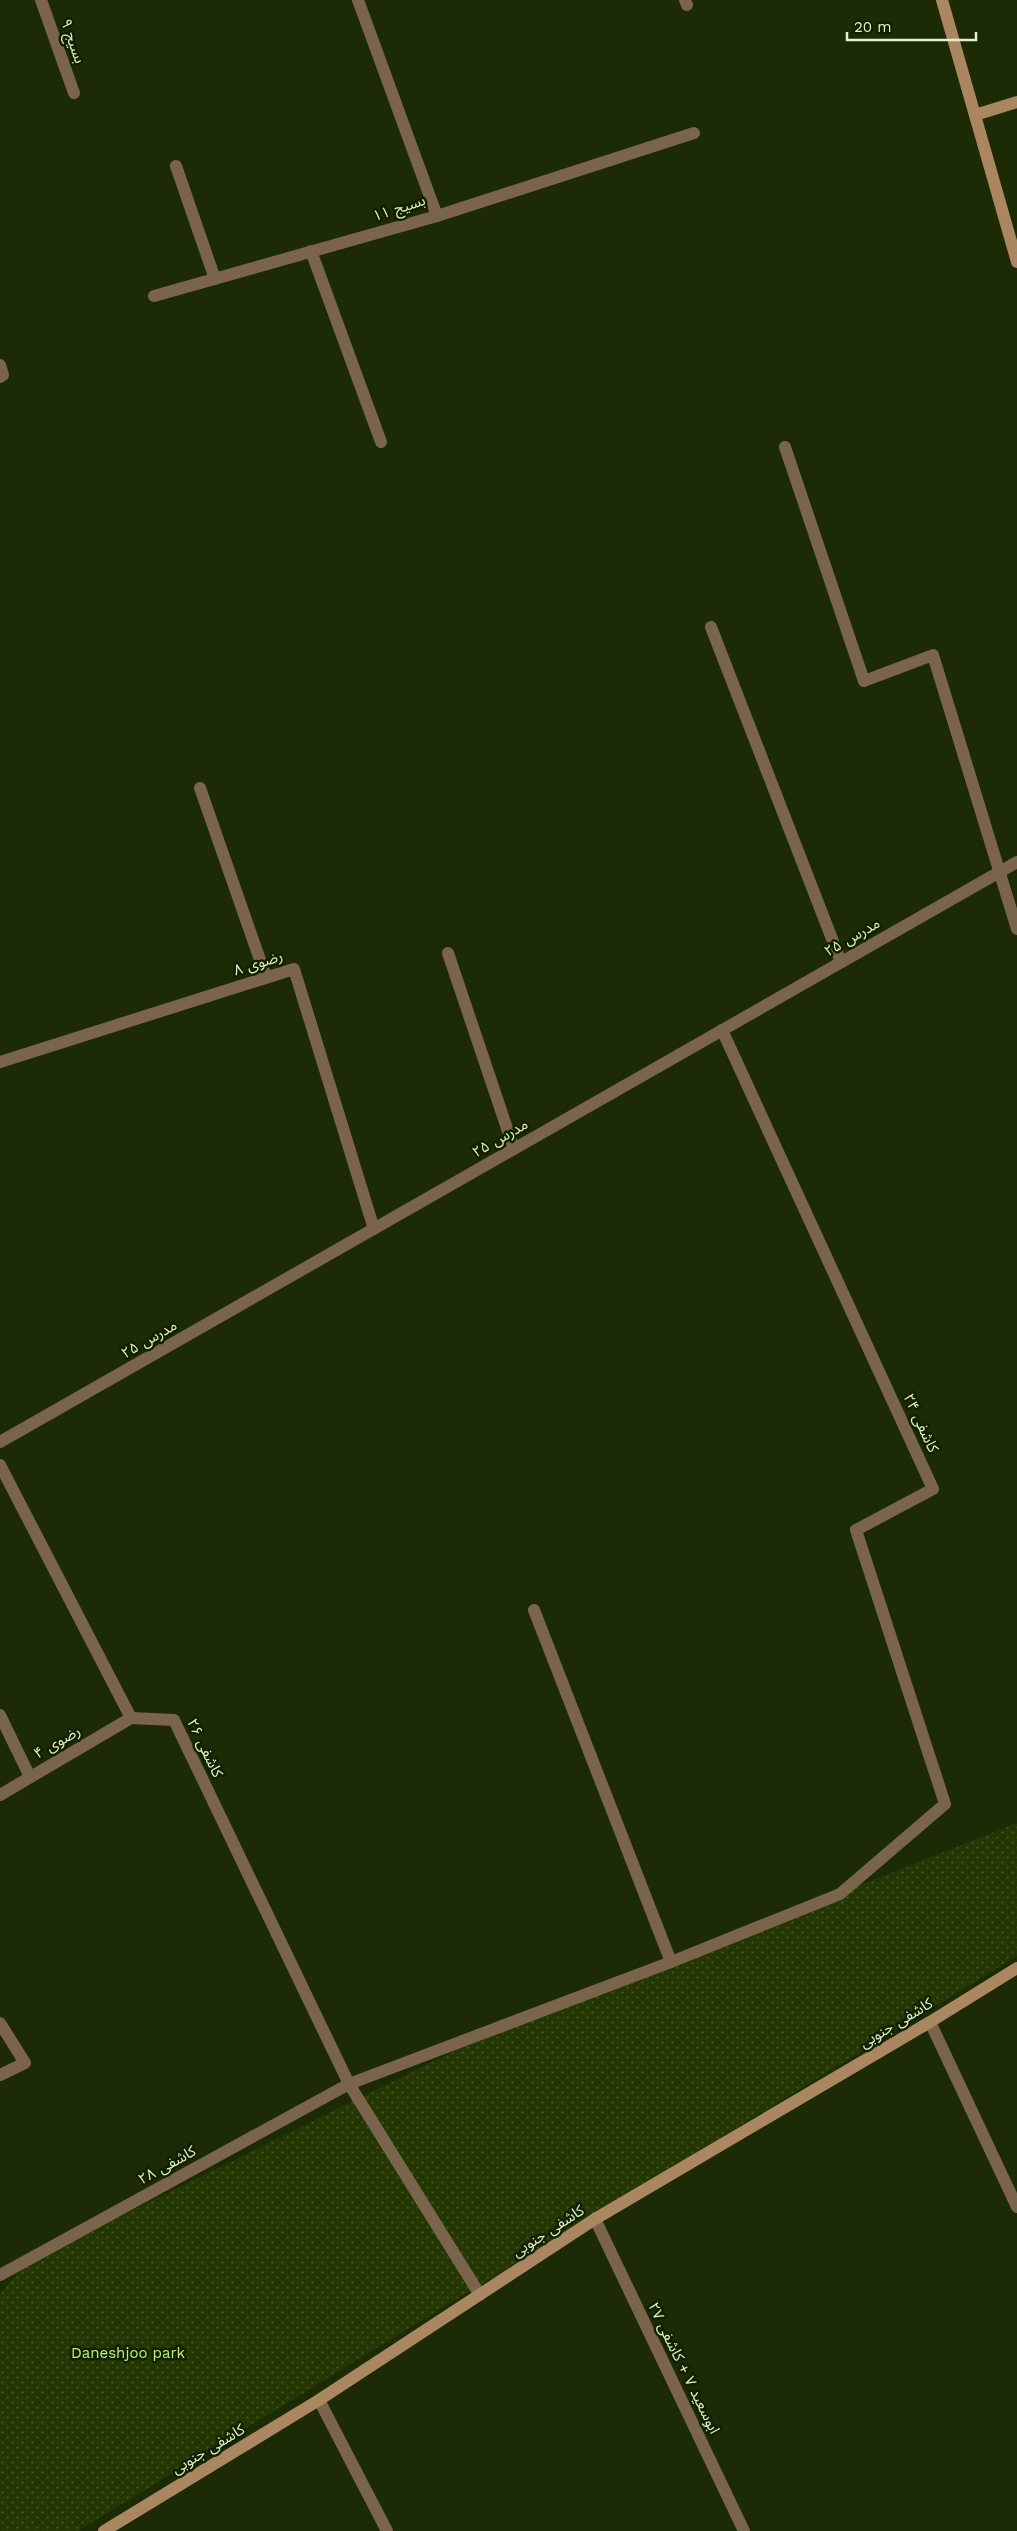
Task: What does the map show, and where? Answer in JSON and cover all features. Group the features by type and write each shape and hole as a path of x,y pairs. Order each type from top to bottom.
{"main road":[{"path":"942,0 1017,262"},
{"path":"975,115 1017,102"},
{"name":"کاشفی جنوبی","path":"104,2531 319,2400 595,2219 930,2022 1017,1968"}],"street":[{"name":"بسیج ۹","path":"41,0 74,93"},
{"name":"بسیج ۱۱","path":"154,296 437,216 358,0"},
{"path":"437,216 694,133"},
{"path":"176,166 215,278"},
{"path":"311,252 381,442"},
{"path":"0,365 3,375 0,377"},
{"path":"785,446 864,681 933,655 1017,929"},
{"path":"711,627 841,962"},
{"path":"200,788 266,978"},
{"name":"مدرس ۲۵","path":"0,1442 1017,862"},
{"path":"448,953 514,1149"},
{"name":"رضوی ۸","path":"0,1062 294,969 374,1229"},
{"name":"کاشفی ۲۴","path":"722,1030 933,1489 856,1530 945,1804"},
{"path":"0,1465 131,1718"},
{"path":"534,1610 671,1962"},
{"path":"0,1715 30,1778"},
{"name":"رضوی ۴","path":"0,1795 131,1718"},
{"name":"کاشفی ۲۶","path":"131,1718 174,1720 349,2084"},
{"name":"کاشفی ۲۸","path":"0,2275 349,2084 671,1962 840,1894 945,1804"},
{"path":"930,2022 1017,2207"},
{"path":"0,2023 24,2063 0,2075"},
{"path":"349,2084 480,2295"},
{"name":"ابوسعید ۷ + کاشفی ۲۷","path":"595,2219 744,2531"},
{"path":"319,2400 387,2531"}],"green space":[{"name":"Daneshjoo park","path":"1017,1823 1017,1956 78,2531 0,2531 0,2294 26,2263 503,2027"}]}
